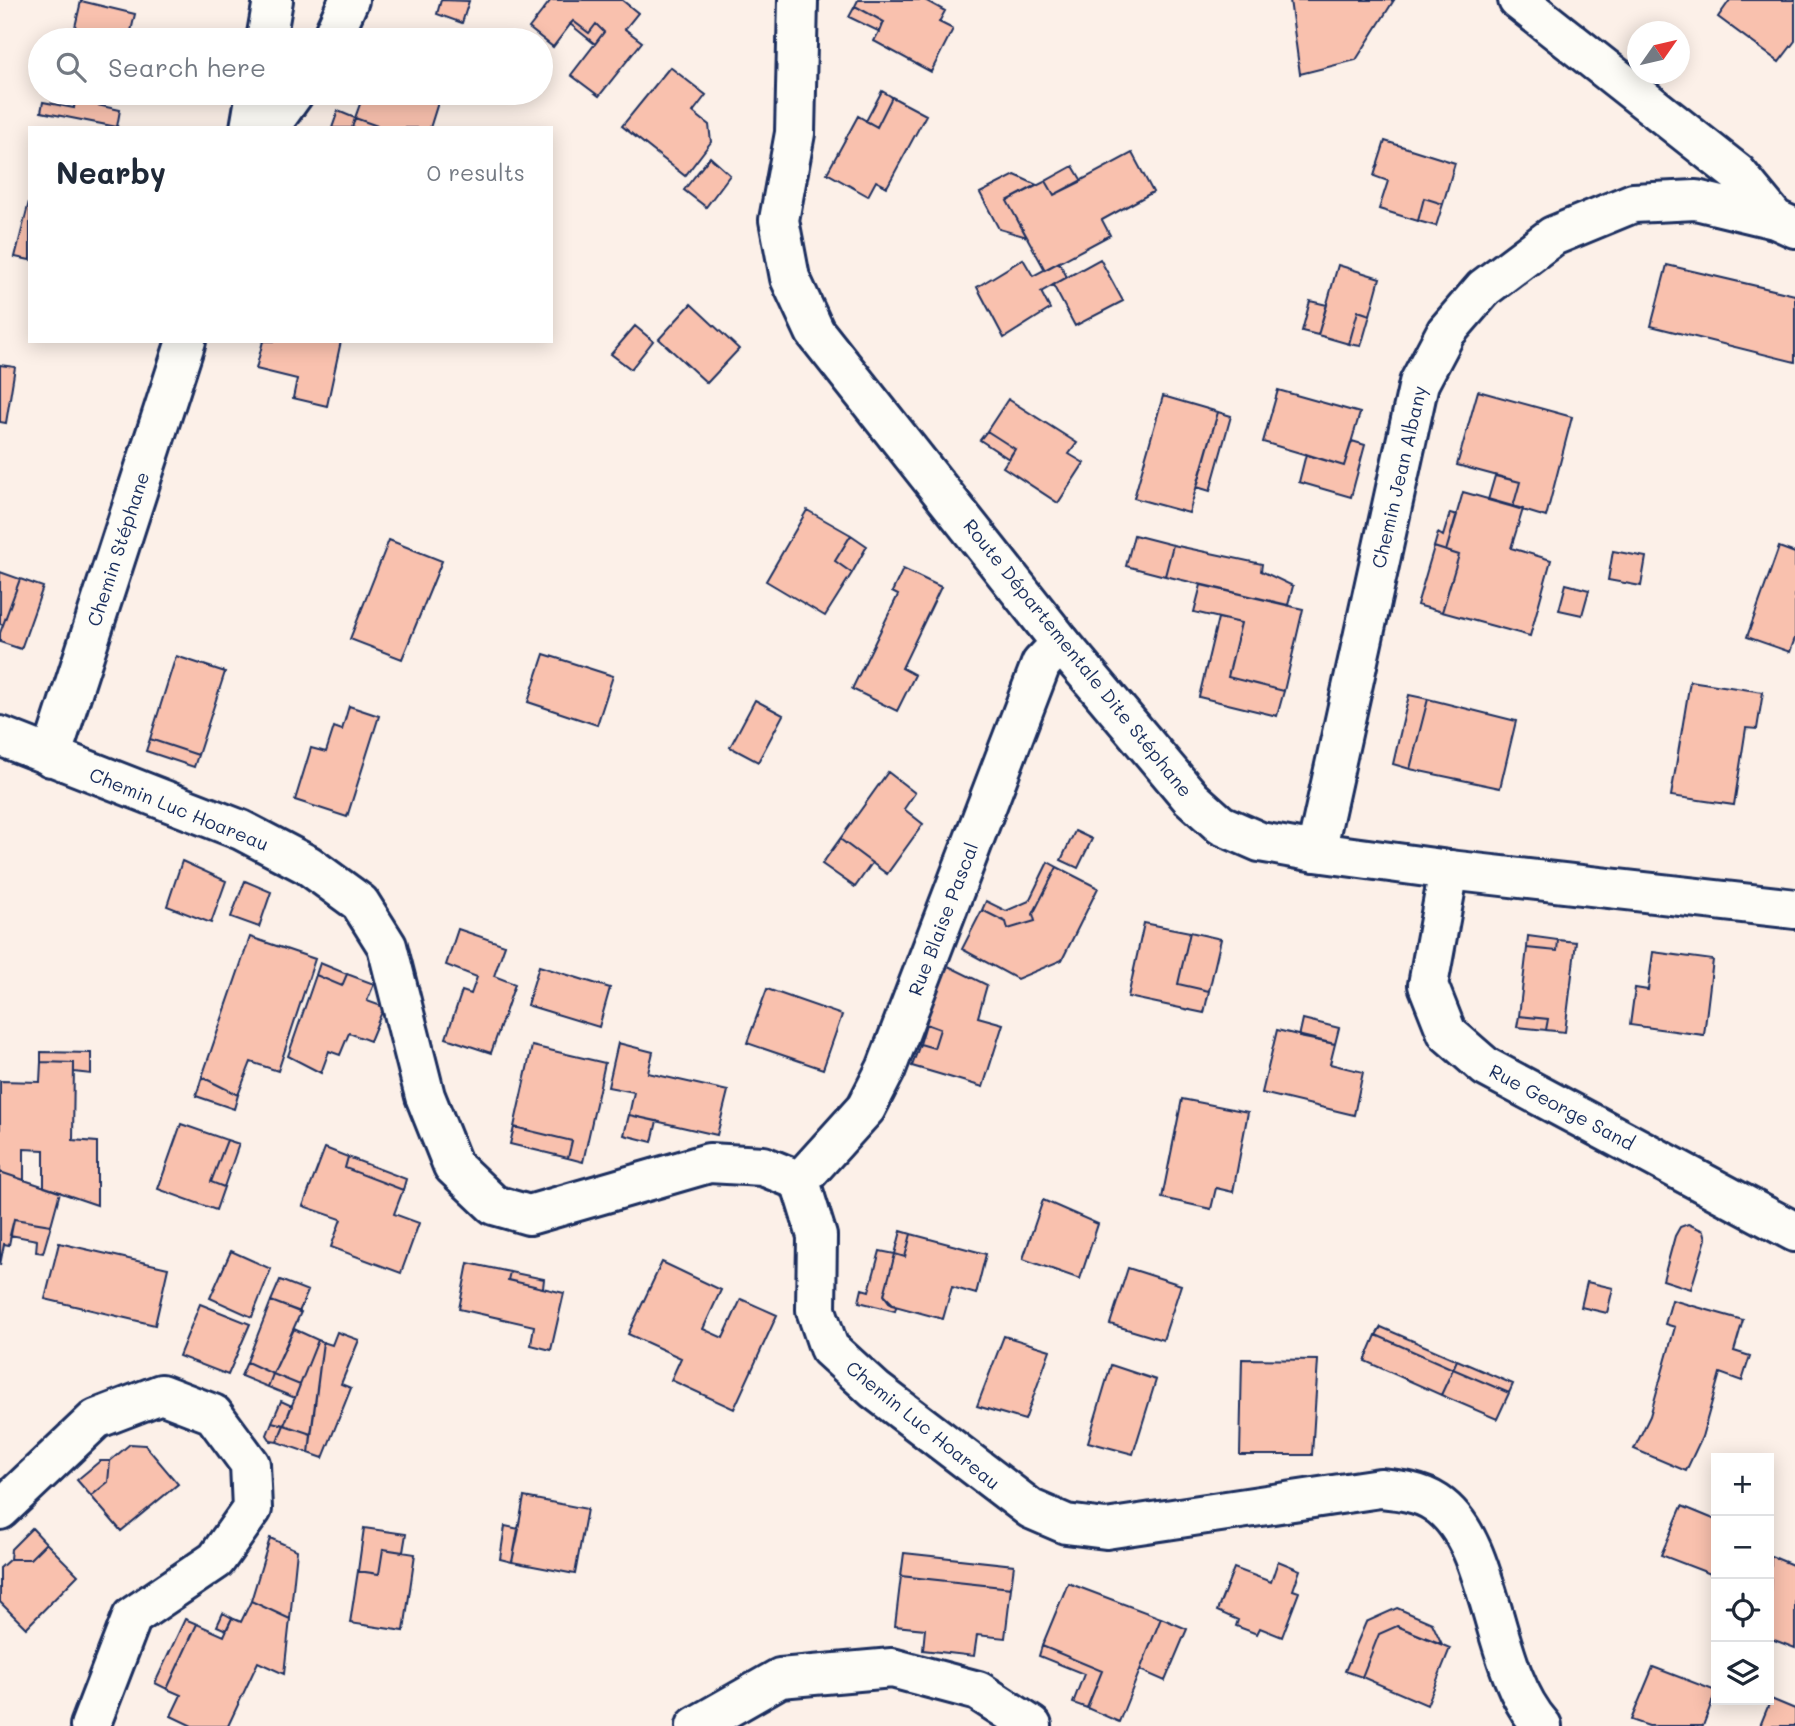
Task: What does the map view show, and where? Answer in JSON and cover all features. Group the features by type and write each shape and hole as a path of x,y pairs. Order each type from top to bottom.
{"street":[{"path":"268,28 273,0"},
{"path":"336,28 349,0"},
{"name":"Route Départementale Dite Stéphane","path":"798,0 795,133 779,220 790,278 815,332 1061,643 1191,798 1222,825 1260,842 1449,870 1795,909"},
{"path":"1518,0 1737,173 1785,224"},
{"path":"250,126 254,105"},
{"path":"270,126 285,105"},
{"name":"Chemin Jean Albany","path":"1316,852 1419,383 1446,332 1484,288 1553,236 1633,203 1696,200 1785,224"},
{"name":"Chemin Stéphane","path":"51,757 185,343"},
{"name":"Rue Blaise Pascal","path":"800,1181 866,1108 886,1069 1041,664 1061,643"},
{"name":"Chemin Luc Hoareau","path":"0,736 241,830 309,864 360,902 387,946 425,1096 453,1166 494,1205 530,1215 709,1163 763,1166 800,1181 817,1236 816,1310 828,1348 875,1390 993,1483 1031,1509 1066,1524 1106,1528 1380,1488 1407,1491 1436,1503 1458,1524 1475,1560 1509,1671 1526,1709 1542,1726"},
{"name":"Rue George Sand","path":"1449,870 1428,985 1447,1033 1486,1067 1795,1231"},
{"path":"0,1510 96,1419 161,1394 213,1414 250,1464 252,1509 216,1560 132,1617 90,1726"},
{"path":"696,1726 780,1678 892,1668 978,1691 1032,1726"}],"building":[{"path":"441,0 469,1 462,23 437,14"},
{"path":"551,0 622,0 638,13 625,29 642,42 599,96 571,75 604,32 596,24 589,33 573,21 553,47 553,28 529,28"},
{"path":"858,0 925,0 945,11 939,22 953,29 931,72 874,41 884,22 855,6"},
{"path":"1290,0 1394,0 1356,60 1300,74"},
{"path":"1730,0 1795,0 1795,41 1779,62 1718,17"},
{"path":"81,1 135,14 132,28 75,28"},
{"path":"855,6 884,22 880,32 849,17"},
{"path":"573,21 589,33 596,24 604,32 595,44 570,24"},
{"path":"670,67 706,95 693,112 709,125 711,142 685,176 622,126"},
{"path":"882,91 892,97 877,127 866,121"},
{"path":"892,97 926,115 887,187 876,181 868,196 827,173 858,116 877,127"},
{"path":"42,105 74,108 74,105 98,105 120,110 117,126 41,112"},
{"path":"360,105 437,105 431,126 377,126 355,118"},
{"path":"338,111 355,118 353,126 333,126"},
{"path":"355,118 377,126 353,126"},
{"path":"1385,141 1455,163 1443,204 1424,198 1418,221 1379,209 1388,181 1374,176"},
{"path":"1132,153 1153,192 1102,220 1110,235 1045,270 1007,201 1046,181 1054,195"},
{"path":"710,157 730,175 706,207 684,190"},
{"path":"1073,166 1082,181 1054,195 1046,181"},
{"path":"1015,175 1037,185 1007,201 1027,237 999,229 980,193"},
{"path":"1424,198 1443,204 1436,226 1418,221"},
{"path":"28,206 28,260 15,257"},
{"path":"1023,259 1033,276 1059,262 1067,277 1041,292 1050,309 1004,338 977,287"},
{"path":"1100,259 1123,301 1075,326 1053,285"},
{"path":"1338,265 1380,278 1370,315 1358,311 1349,344 1318,335"},
{"path":"1667,265 1795,295 1795,362 1651,326"},
{"path":"1310,301 1327,305 1318,335 1302,331"},
{"path":"691,304 739,349 707,383 659,339"},
{"path":"1358,311 1370,315 1361,346 1349,344"},
{"path":"635,326 653,341 631,369 611,354"},
{"path":"262,343 341,343 327,406 293,398 297,379 256,369"},
{"path":"0,365 15,367 6,423 0,422"},
{"path":"1278,390 1360,413 1344,466 1263,442"},
{"path":"1478,391 1572,417 1546,517 1513,507 1520,482 1457,465"},
{"path":"1163,396 1218,412 1189,513 1134,498"},
{"path":"1008,399 1077,443 1069,454 1084,463 1058,503 1003,467 1015,449 987,431"},
{"path":"1218,412 1231,416 1210,491 1197,487"},
{"path":"987,431 1015,449 1009,459 980,440"},
{"path":"1352,441 1365,445 1351,497 1299,482 1306,454 1344,466"},
{"path":"1495,476 1520,482 1513,507 1488,500"},
{"path":"1463,492 1523,509 1511,548 1551,560 1530,636 1442,612 1459,555 1446,551"},
{"path":"807,510 851,535 835,561 852,573 825,616 766,581"},
{"path":"1450,513 1457,515 1446,551 1434,547 1438,533 1443,536"},
{"path":"851,535 867,546 852,573 835,561"},
{"path":"1134,535 1173,545 1165,576 1126,566"},
{"path":"389,540 442,561 402,659 350,639"},
{"path":"1173,545 1262,564 1261,571 1293,586 1288,605 1165,576"},
{"path":"1434,547 1459,555 1442,612 1417,605"},
{"path":"1779,547 1795,553 1795,638 1790,652 1747,637"},
{"path":"1613,551 1646,557 1641,586 1608,580"},
{"path":"903,569 941,587 902,668 915,675 897,711 852,689 898,595 892,592"},
{"path":"0,572 20,579 3,625 0,624"},
{"path":"20,579 43,587 21,649 0,642 0,633"},
{"path":"1566,584 1589,590 1582,615 1559,610"},
{"path":"1201,585 1303,609 1284,691 1228,677 1241,623 1194,612"},
{"path":"1218,618 1241,623 1228,677 1284,691 1277,716 1199,697"},
{"path":"544,654 613,676 597,725 528,702"},
{"path":"176,656 225,672 198,755 150,739"},
{"path":"1690,681 1763,692 1757,729 1746,728 1734,805 1671,796"},
{"path":"1409,695 1428,699 1410,769 1393,764"},
{"path":"1428,699 1516,721 1500,788 1410,769"},
{"path":"755,700 783,715 758,762 730,747"},
{"path":"349,706 379,716 347,817 295,800 311,748 326,752 334,727 342,730"},
{"path":"150,739 198,755 194,767 146,751"},
{"path":"888,772 915,793 904,809 923,824 887,874 840,839"},
{"path":"1075,831 1092,839 1078,868 1061,860"},
{"path":"840,839 872,863 855,887 822,864"},
{"path":"182,861 226,881 211,923 167,906"},
{"path":"1048,862 1057,867 1033,914 1035,921 1008,929 1006,922 982,910 986,901 1006,911 1029,901"},
{"path":"1057,867 1098,888 1062,960 1017,979 962,949 982,910 1006,922 1008,929 1035,921 1033,914"},
{"path":"245,881 271,892 259,927 231,917"},
{"path":"1144,923 1190,932 1178,984 1209,991 1204,1013 1128,997"},
{"path":"458,929 505,945 494,976 515,984 491,1053 446,1038 462,991 471,994 477,977 446,965"},
{"path":"1190,932 1221,939 1209,991 1178,984"},
{"path":"1528,936 1558,940 1557,951 1527,948"},
{"path":"250,937 315,959 278,1071 251,1062 238,1095 202,1077"},
{"path":"1558,940 1576,942 1565,1032 1546,1030 1548,1019 1519,1016 1527,948 1557,951"},
{"path":"1653,952 1713,960 1704,1035 1630,1025 1635,988 1648,990"},
{"path":"320,963 347,974 342,986 316,975"},
{"path":"944,964 987,985 978,1017 1003,1024 983,1087 912,1066 920,1044 934,1048 940,1029 926,1024"},
{"path":"539,966 610,988 599,1027 527,1005"},
{"path":"347,974 374,984 367,1001 384,1007 370,1041 349,1033 340,1055 329,1051 321,1073 288,1056 316,975 342,986"},
{"path":"767,989 842,1015 823,1069 747,1043"},
{"path":"1519,1016 1548,1019 1546,1030 1517,1027"},
{"path":"1303,1019 1339,1028 1335,1044 1299,1037"},
{"path":"926,1024 940,1029 934,1048 920,1044"},
{"path":"1277,1030 1335,1044 1330,1064 1363,1072 1354,1115 1262,1093"},
{"path":"618,1043 653,1052 648,1073 728,1091 717,1135 629,1115 634,1092 608,1087"},
{"path":"532,1046 605,1063 583,1162 568,1158 572,1141 514,1127"},
{"path":"41,1052 91,1053 91,1074 74,1072 74,1063 41,1062"},
{"path":"41,1062 74,1063 73,1140 97,1142 97,1205 44,1187 44,1150 24,1149 24,1180 0,1172 0,1081 40,1082"},
{"path":"202,1077 238,1095 234,1109 196,1096"},
{"path":"1182,1099 1248,1112 1233,1192 1216,1188 1211,1209 1162,1198"},
{"path":"629,1115 657,1121 652,1142 624,1135"},
{"path":"181,1124 227,1140 211,1182 224,1187 216,1210 158,1189"},
{"path":"514,1127 572,1141 568,1158 510,1144"},
{"path":"227,1140 239,1144 224,1187 211,1182"},
{"path":"325,1148 348,1157 345,1168 403,1190 394,1214 419,1223 401,1273 331,1247 341,1219 303,1206"},
{"path":"348,1157 406,1179 403,1190 345,1168"},
{"path":"0,1172 60,1192 51,1225 14,1219 9,1245 4,1244 0,1265"},
{"path":"1043,1200 1098,1224 1080,1279 1023,1259"},
{"path":"14,1219 51,1225 43,1253 36,1252 37,1240 10,1235"},
{"path":"1688,1224 1704,1231 1706,1239 1691,1289 1663,1280 1675,1236 1680,1227"},
{"path":"901,1231 911,1234 905,1257 895,1254"},
{"path":"911,1234 986,1254 976,1294 952,1287 943,1319 891,1305 884,1295 895,1254 905,1257"},
{"path":"59,1243 168,1268 155,1325 45,1299"},
{"path":"231,1251 271,1269 252,1317 210,1298"},
{"path":"880,1251 895,1254 884,1295 896,1307 895,1311 859,1302 862,1289 869,1291"},
{"path":"662,1262 721,1290 703,1329 723,1338 741,1299 777,1315 734,1409 671,1380 681,1358 628,1334"},
{"path":"468,1263 510,1272 508,1280 564,1293 551,1350 531,1345 534,1326 459,1309"},
{"path":"1128,1268 1181,1285 1163,1340 1110,1324"},
{"path":"510,1272 544,1279 543,1288 508,1280"},
{"path":"280,1280 308,1291 299,1312 271,1301"},
{"path":"1587,1282 1613,1288 1607,1313 1581,1307"},
{"path":"1672,1300 1743,1320 1734,1351 1750,1356 1742,1381 1720,1373 1702,1437 1686,1471 1634,1449 1650,1416 1675,1327 1665,1324"},
{"path":"271,1301 301,1312 273,1374 247,1362"},
{"path":"200,1304 250,1324 228,1375 179,1356"},
{"path":"1381,1327 1457,1360 1453,1369 1376,1335"},
{"path":"294,1329 318,1340 300,1385 273,1374"},
{"path":"337,1332 359,1340 341,1384 351,1388 323,1458 309,1453 323,1342 332,1345"},
{"path":"1376,1335 1453,1369 1441,1395 1365,1361"},
{"path":"1004,1336 1050,1350 1025,1420 977,1406"},
{"path":"318,1340 323,1342 311,1434 284,1425"},
{"path":"1242,1359 1318,1360 1312,1455 1240,1455"},
{"path":"1457,1360 1513,1384 1509,1393 1453,1369"},
{"path":"247,1362 273,1374 268,1387 241,1376"},
{"path":"1111,1365 1156,1380 1133,1454 1088,1442"},
{"path":"1453,1369 1509,1393 1497,1419 1441,1395"},
{"path":"273,1374 300,1385 295,1398 268,1387"},
{"path":"281,1401 292,1406 284,1425 272,1422"},
{"path":"272,1422 284,1425 277,1442 271,1441 267,1435"},
{"path":"284,1425 311,1434 309,1453 277,1442"},
{"path":"130,1444 145,1445 178,1484 121,1531 91,1496 108,1482 110,1461"},
{"path":"100,1461 110,1461 108,1482 91,1496 77,1480"},
{"path":"524,1497 587,1509 575,1574 512,1562"},
{"path":"1682,1506 1711,1518 1711,1574 1661,1555"},
{"path":"505,1526 519,1529 512,1562 500,1559"},
{"path":"32,1528 46,1543 30,1559 10,1559 11,1549"},
{"path":"364,1528 406,1534 403,1552 383,1549 379,1574 358,1571"},
{"path":"270,1538 297,1550 290,1619 251,1601"},
{"path":"46,1543 78,1575 26,1628 0,1602 0,1568 10,1559 30,1559"},
{"path":"383,1549 415,1554 404,1631 350,1623 358,1571 379,1574"},
{"path":"904,1553 1014,1565 1011,1588 901,1576"},
{"path":"1774,1557 1795,1566 1795,1648 1774,1640"},
{"path":"1278,1561 1300,1570 1293,1590 1299,1592 1282,1637 1260,1628 1257,1634 1236,1626 1238,1620 1217,1611 1234,1568 1271,1582"},
{"path":"901,1576 1011,1588 1005,1638 977,1635 974,1656 923,1650 925,1629 895,1626"},
{"path":"1068,1583 1161,1618 1119,1722 1087,1708 1102,1671 1042,1646"},
{"path":"251,1601 290,1619 284,1674 258,1662 228,1726 192,1726 171,1716 181,1695 167,1689 197,1624 224,1636 232,1618 241,1622"},
{"path":"1397,1608 1432,1623 1442,1644 1397,1626 1379,1634 1362,1677 1345,1671 1366,1622"},
{"path":"223,1613 232,1618 226,1630 217,1626"},
{"path":"1161,1618 1187,1629 1165,1681 1140,1670"},
{"path":"185,1619 197,1624 167,1689 155,1683"},
{"path":"1397,1626 1450,1648 1427,1705 1362,1677 1379,1634"},
{"path":"1042,1646 1102,1671 1087,1708 1073,1703 1084,1674 1039,1656"},
{"path":"1653,1667 1711,1689 1711,1704 1703,1726 1649,1726 1631,1720"},
{"path":"1774,1700 1795,1709 1795,1726 1760,1726 1769,1705 1774,1705"}]}
